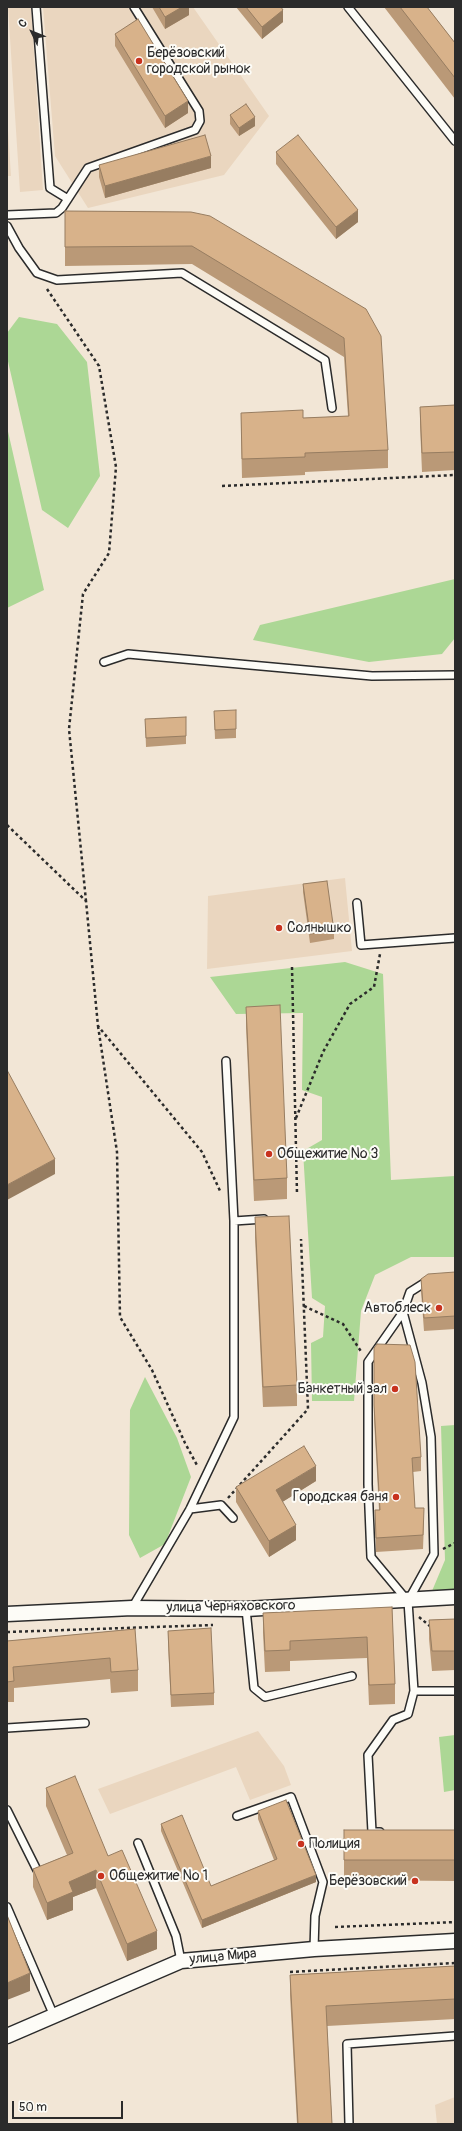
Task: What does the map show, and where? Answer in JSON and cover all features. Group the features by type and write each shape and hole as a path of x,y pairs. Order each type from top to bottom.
{"street":[{"name":"улица Черняховского","path":"7,1614 132,1608 246,1609 408,1601 455,1597"},
{"name":"улица Мира","path":"7,2036 181,1961 314,1949 455,1941"}],"lane":[{"path":"36,7 50,188 68,199"},
{"path":"7,215 56,213 62,208 88,168 191,133 195,130 200,121 199,111 134,7"},
{"path":"348,7 455,141"},
{"path":"7,226 19,248 37,273 57,280 182,273 325,360 332,408"},
{"path":"104,662 128,654 372,676 455,675"},
{"path":"357,903 361,945 455,938"},
{"path":"132,1608 190,1509 234,1417 234,1221 226,1062"},
{"path":"234,1221 271,1218"},
{"path":"408,1601 371,1557 368,1484 368,1362 403,1312 410,1292 429,1280 435,1279"},
{"path":"387,1832 372,1832 368,1755 393,1720 408,1714 414,1691 408,1601 434,1554 434,1477 431,1437 422,1383 403,1312"},
{"path":"190,1509 221,1505 233,1518"},
{"path":"246,1609 254,1688 265,1697 352,1676"},
{"path":"414,1691 455,1690"},
{"path":"7,1728 85,1723"},
{"path":"237,1816 291,1796 323,1882 315,1916 314,1949"},
{"path":"7,1810 37,1870"},
{"path":"138,1843 176,1936 181,1961"},
{"path":"7,1907 54,2016"},
{"path":"349,2124 347,2044 455,2036"}],"path":[{"path":"37,273 99,366 116,467 109,553 83,594 69,728 98,1026 117,1152 120,1317 152,1370 193,1460 206,1477"},
{"path":"222,486 455,475"},
{"path":"7,825 86,901"},
{"path":"296,1121 323,1052 350,1004 374,987 380,954"},
{"path":"292,967 297,1194"},
{"path":"98,1026 202,1152 224,1200"},
{"path":"221,1505 308,1409 301,1239"},
{"path":"304,1306 343,1324 368,1362"},
{"path":"418,1616 431,1627 437,1627"},
{"path":"7,1632 215,1624"},
{"path":"335,1927 455,1922"},
{"path":"290,1972 455,1963"}],"shaded area":[{"path":"8,7 31,7 43,190 20,192"},
{"name":"Берёзовский городской рынок","path":"43,7 193,7 269,116 224,175 88,208 55,156"},
{"path":"7,115 11,176 7,176"},
{"name":"Солнышко","path":"345,878 352,951 207,969 208,896"},
{"path":"258,1731 284,1766 291,1785 250,1800 236,1767 110,1814 98,1789"},
{"path":"455,2097 455,2124 437,2124 435,2105"}],"green space":[{"path":"19,317 57,324 87,362 100,476 68,528 42,510 7,357 7,333"},
{"path":"7,427 44,590 7,608"},
{"path":"455,579 455,638 442,654 369,662 253,640 260,625"},
{"path":"345,962 383,974 391,1180 455,1176 455,1257 411,1257 375,1275 361,1311 354,1401 312,1401 311,1343 323,1337 325,1306 312,1298 303,1151 322,1140 322,1097 302,1090 303,1013 236,1014 210,977"},
{"path":"145,1377 177,1438 191,1477 165,1544 140,1558 129,1535 130,1410"},
{"path":"455,1425 455,1590 432,1591 445,1560 441,1426"},
{"path":"455,1735 455,1790 444,1792 439,1737"}],"building":[{"path":"159,7 182,7 165,17"},
{"path":"246,7 281,7 283,10 262,27"},
{"path":"400,7 427,7 455,43 455,78"},
{"path":"138,19 188,101 165,116 115,34"},
{"path":"246,104 255,117 239,128 230,115"},
{"path":"205,135 211,156 105,186 99,165"},
{"path":"298,135 358,210 336,227 276,152"},
{"path":"65,211 191,212 210,216 366,309 381,336 388,450 305,453 305,457 242,459 241,413 303,410 303,418 349,416 344,338 192,246 65,247"},
{"path":"455,405 455,452 422,453 420,407"},
{"path":"236,710 236,729 215,730 214,711"},
{"path":"186,717 186,736 146,738 145,719"},
{"path":"327,881 334,931 310,934 303,884"},
{"name":"Общежитие № 3","path":"280,1005 287,1178 254,1180 246,1007"},
{"path":"7,1070 55,1159 7,1185"},
{"path":"289,1216 297,1385 263,1387 255,1217"},
{"name":"Автоблеск","path":"455,1272 455,1316 424,1318 421,1279 428,1274"},
{"path":"377,1344 410,1345 415,1362 421,1457 412,1458 415,1508 424,1508 423,1535 376,1538 375,1510 380,1510 374,1405 374,1348"},
{"path":"304,1446 316,1466 276,1490 296,1525 269,1541 236,1487"},
{"path":"392,1607 395,1684 369,1685 367,1637 290,1641 290,1650 265,1651 263,1613"},
{"path":"455,1619 455,1651 432,1651 429,1620"},
{"path":"211,1628 214,1693 171,1695 168,1631"},
{"path":"135,1629 138,1670 111,1672 110,1658 13,1667 14,1681 7,1682 7,1641"},
{"path":"75,1776 108,1856 122,1850 157,1931 127,1944 96,1870 69,1882 73,1892 47,1903 33,1869 73,1853 46,1788"},
{"path":"286,1800 316,1875 202,1920 161,1824 182,1815 211,1886 277,1859 258,1811"},
{"path":"344,1830 455,1830 455,1860 344,1860"},
{"path":"7,1915 30,1973 7,1983"},
{"path":"455,1966 455,1999 326,2006 332,2124 298,2124 290,1975"}],"place":[{"name":"Берёзовский городской рынок","path":"139,61"},
{"name":"Солнышко","path":"279,928"},
{"name":"Общежитие № 3","path":"269,1154"},
{"name":"Автоблеск","path":"439,1308"},
{"name":"Банкетный зал","path":"395,1389"},
{"name":"Городская баня","path":"396,1497"},
{"name":"Полиция","path":"301,1844"},
{"name":"Общежитие № 1","path":"101,1876"},
{"name":"Берёзовский","path":"415,1881"}]}
